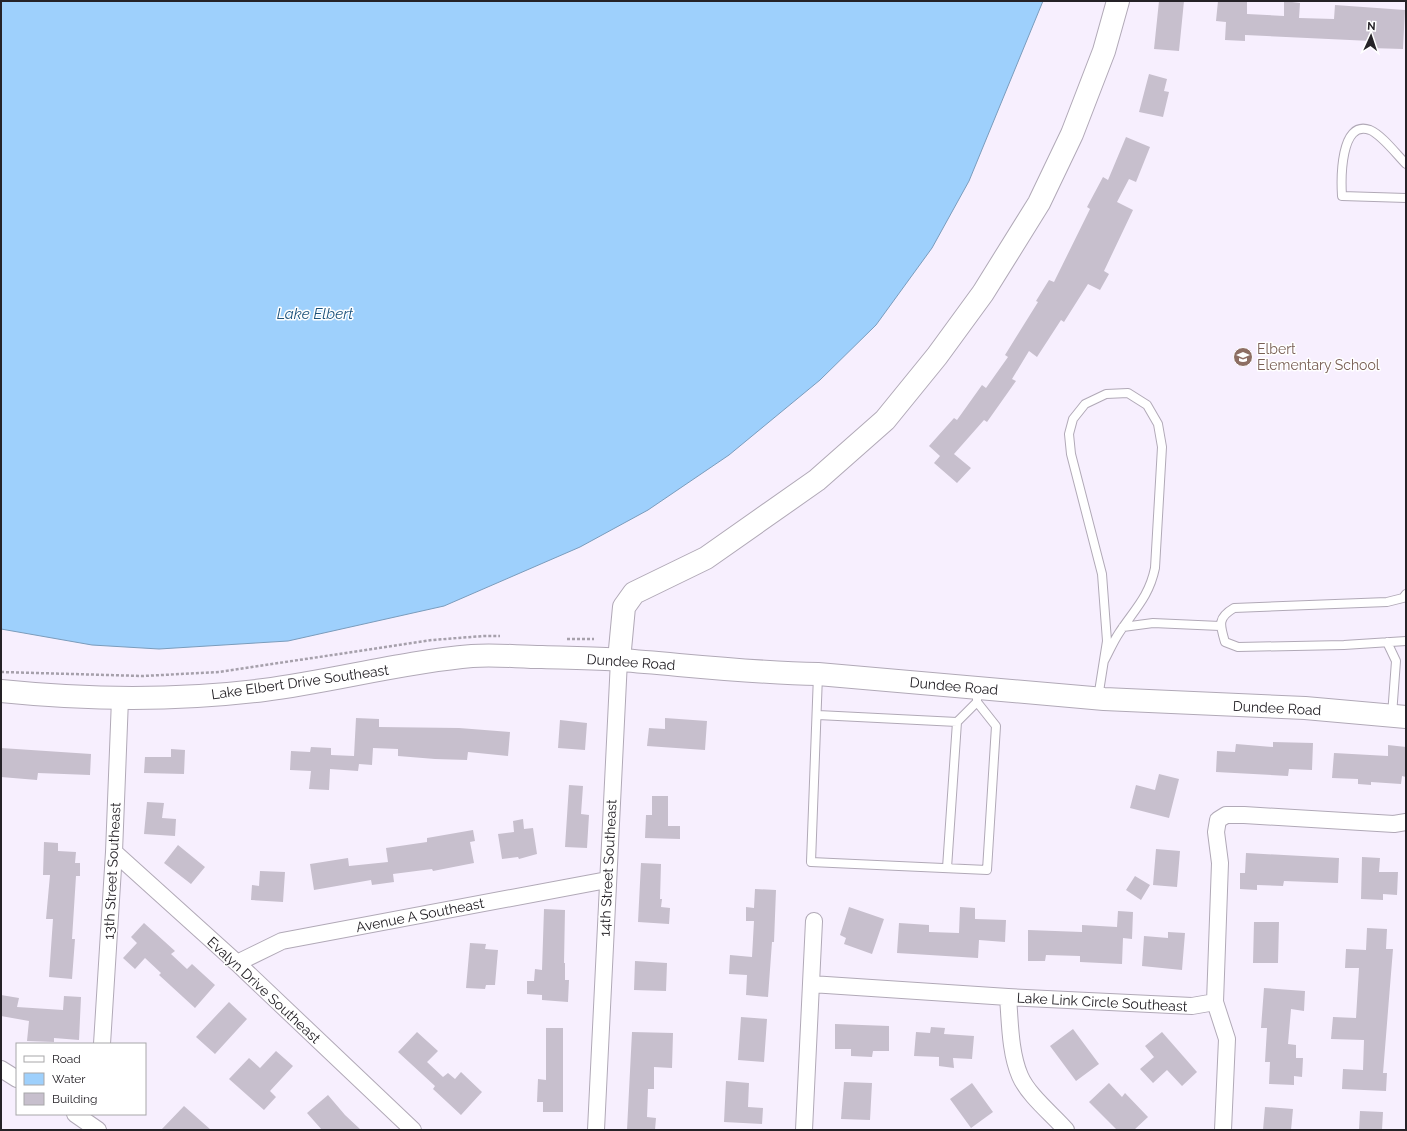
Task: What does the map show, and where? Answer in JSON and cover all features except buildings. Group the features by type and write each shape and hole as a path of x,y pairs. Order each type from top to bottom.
{"main road":[{"name":"14th Street Southeast","path":"619,660 624,607 634,593 706,558 817,480 885,420 937,356 983,293 1039,203 1080,113 1104,51 1118,1"},
{"name":"Dundee Road","path":"504,647 619,660 785,673 818,674 977,695 1098,698 1305,708 1399,717"},
{"name":"Lake Elbert Drive Southeast","path":"1,691 62,697 120,699 190,697 265,690 340,678 432,660 475,656 504,647"}],"street":[{"name":"14th Street Southeast","path":"596,1130 619,660"},
{"name":"13th Street Southeast","path":"102,1043 114,852 120,699"},
{"path":"1222,1130 1227,1039 1215,1002 1220,863 1216,832 1218,820 1226,815 1244,815 1394,824 1406,822"},
{"name":"Evalyn Drive Southeast","path":"114,852 237,963 413,1130"},
{"name":"Avenue A Southeast","path":"237,963 282,941 608,880"},
{"path":"804,1130 814,921"},
{"name":"Lake Link Circle Southeast","path":"811,984 1008,997 1192,1006 1215,1002"},
{"path":"1008,997 1015,1056 1020,1077 1032,1093 1066,1130"},
{"path":"1,1069 16,1078"},
{"path":"76,1115 96,1123"}],"lane":[{"path":"1406,164 1370,130 1358,130 1352,134 1344,152 1341,172 1342,196 1406,198"},
{"path":"1098,698 1107,640 1102,574 1071,454 1070,434 1073,419 1085,404 1106,394 1128,393 1147,405 1158,424 1162,447 1155,568 1152,584 1124,626 1104,661"},
{"path":"1406,594 1403,598 1387,602 1234,608 1224,613 1220,626 1225,642 1238,647 1406,641"},
{"path":"1124,626 1153,623 1220,626"},
{"path":"1387,642 1396,661 1399,717"},
{"path":"818,674 818,715 811,862 987,870 996,726 977,695 957,722 947,868"},
{"path":"818,715 957,722"}],"path":[{"path":"1,672 143,676 219,672 432,640 484,636 504,647"},
{"path":"565,639 594,639"}],"water":[{"name":"Lake Elbert","path":"1,1 1043,1 969,181 932,248 876,325 820,380 729,455 648,510 580,547 444,606 288,641 159,649 92,645 1,629"}],"place":[{"name":"Elbert Elementary School","path":"1243,357"}]}
